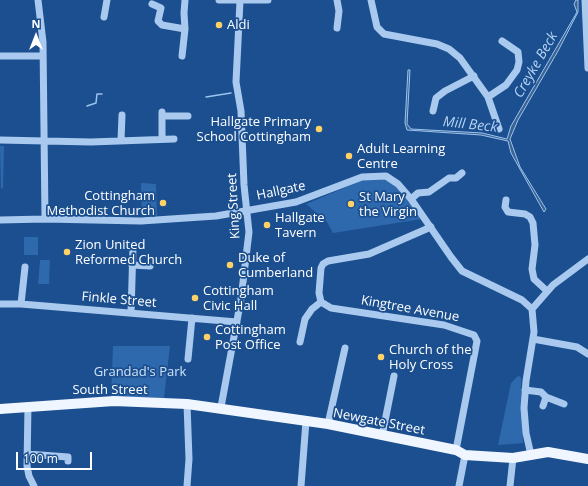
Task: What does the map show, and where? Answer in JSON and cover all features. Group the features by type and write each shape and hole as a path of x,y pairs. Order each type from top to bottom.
{"main road":[{"name":"South Street","path":"0,409 114,401 220,407"},
{"name":"Newgate Street","path":"220,407 328,424 461,453 513,458 548,452 588,459"}],"street":[{"path":"38,0 43,56 45,219"},
{"path":"104,17 107,0"},
{"path":"182,56 185,29 185,0"},
{"path":"219,0 268,0"},
{"path":"336,28 339,11 337,0"},
{"path":"371,0 376,28 384,34 437,44 449,49 460,58 488,97 499,130"},
{"path":"585,0 588,68"},
{"name":"King Street","path":"220,407 236,322 249,232 241,111 235,70 240,1"},
{"path":"152,4 161,8 158,21 162,25 185,29"},
{"path":"488,97 506,85 518,66 521,51 502,41"},
{"path":"0,56 43,56"},
{"path":"432,111 436,98 445,91 474,76"},
{"path":"162,139 162,114 188,116"},
{"path":"121,140 122,115"},
{"path":"0,140 44,141 174,139"},
{"name":"Hallgate","path":"0,220 45,219 141,222 182,220 296,202 362,177 386,176 398,184 412,199 462,271 522,300 532,309"},
{"path":"412,199 418,193 429,192 449,178 459,178"},
{"path":"506,200 505,207 508,212 525,214 530,217 537,230 532,269 534,279 547,290"},
{"path":"299,338 305,319 312,309 321,302 319,293 321,268 323,264 328,261 369,254 431,227"},
{"path":"131,313 133,247"},
{"path":"531,454 526,433 524,408 525,390 533,339 534,321 532,309 547,290 588,259"},
{"path":"132,265 150,266"},
{"path":"21,304 25,267"},
{"name":"Kingtree Avenue","path":"321,302 331,308 444,325 474,336 477,341 461,453 459,486"},
{"name":"Finkle Street","path":"0,304 21,304 236,322"},
{"path":"188,359 192,318"},
{"path":"533,339 576,347 588,354"},
{"path":"328,424 345,348"},
{"path":"382,436 394,376"},
{"path":"525,390 541,392 546,397 564,404"},
{"path":"543,406 546,397"},
{"path":"187,404 189,459 187,486"},
{"path":"28,406 27,454 29,476 34,486"},
{"path":"301,486 306,421"},
{"path":"27,454 68,457 68,461"},
{"path":"510,486 513,458"}],"green space":[{"path":"0,146 4,146 3,188 1,189"},
{"path":"387,179 397,186 422,219 333,233 327,222 306,204 363,180"},
{"path":"141,183 156,184 157,216 142,216"},
{"path":"24,237 38,237 38,255 24,255"},
{"path":"40,260 50,260 49,284 38,284"},
{"name":"Grandad's Park","path":"113,346 170,346 164,398 111,397"},
{"path":"518,376 521,377 523,443 498,445 511,383"}],"shaded area":[{"path":"576,0 578,0 578,12 558,51 518,120 510,139 520,167 546,209 544,212 511,153 508,141 481,135 407,130 405,123 408,70 410,70 407,124 411,129 482,133 507,139 511,126 577,12 574,4"}],"waterway":[{"path":"206,97 231,93"},
{"path":"87,106 96,103 97,94 102,94"}],"place":[{"name":"Aldi","path":"219,25"},
{"name":"Hallgate Primary School Cottingham","path":"319,129"},
{"name":"Adult Learning Centre","path":"349,156"},
{"name":"Cottingham Methodist Church","path":"163,203"},
{"name":"St Mary the Virgin","path":"351,204"},
{"name":"Hallgate Tavern","path":"267,225"},
{"name":"Zion United Reformed Church","path":"67,252"},
{"name":"Duke of Cumberland","path":"230,265"},
{"name":"Cottingham Civic Hall","path":"195,298"},
{"name":"Cottingham Post Office","path":"207,337"},
{"name":"Church of the Holy Cross","path":"381,357"}],"water label":[{"name":"Creyke Beck","path":"536,65"},
{"name":"Mill Beck","path":"470,125"}]}
